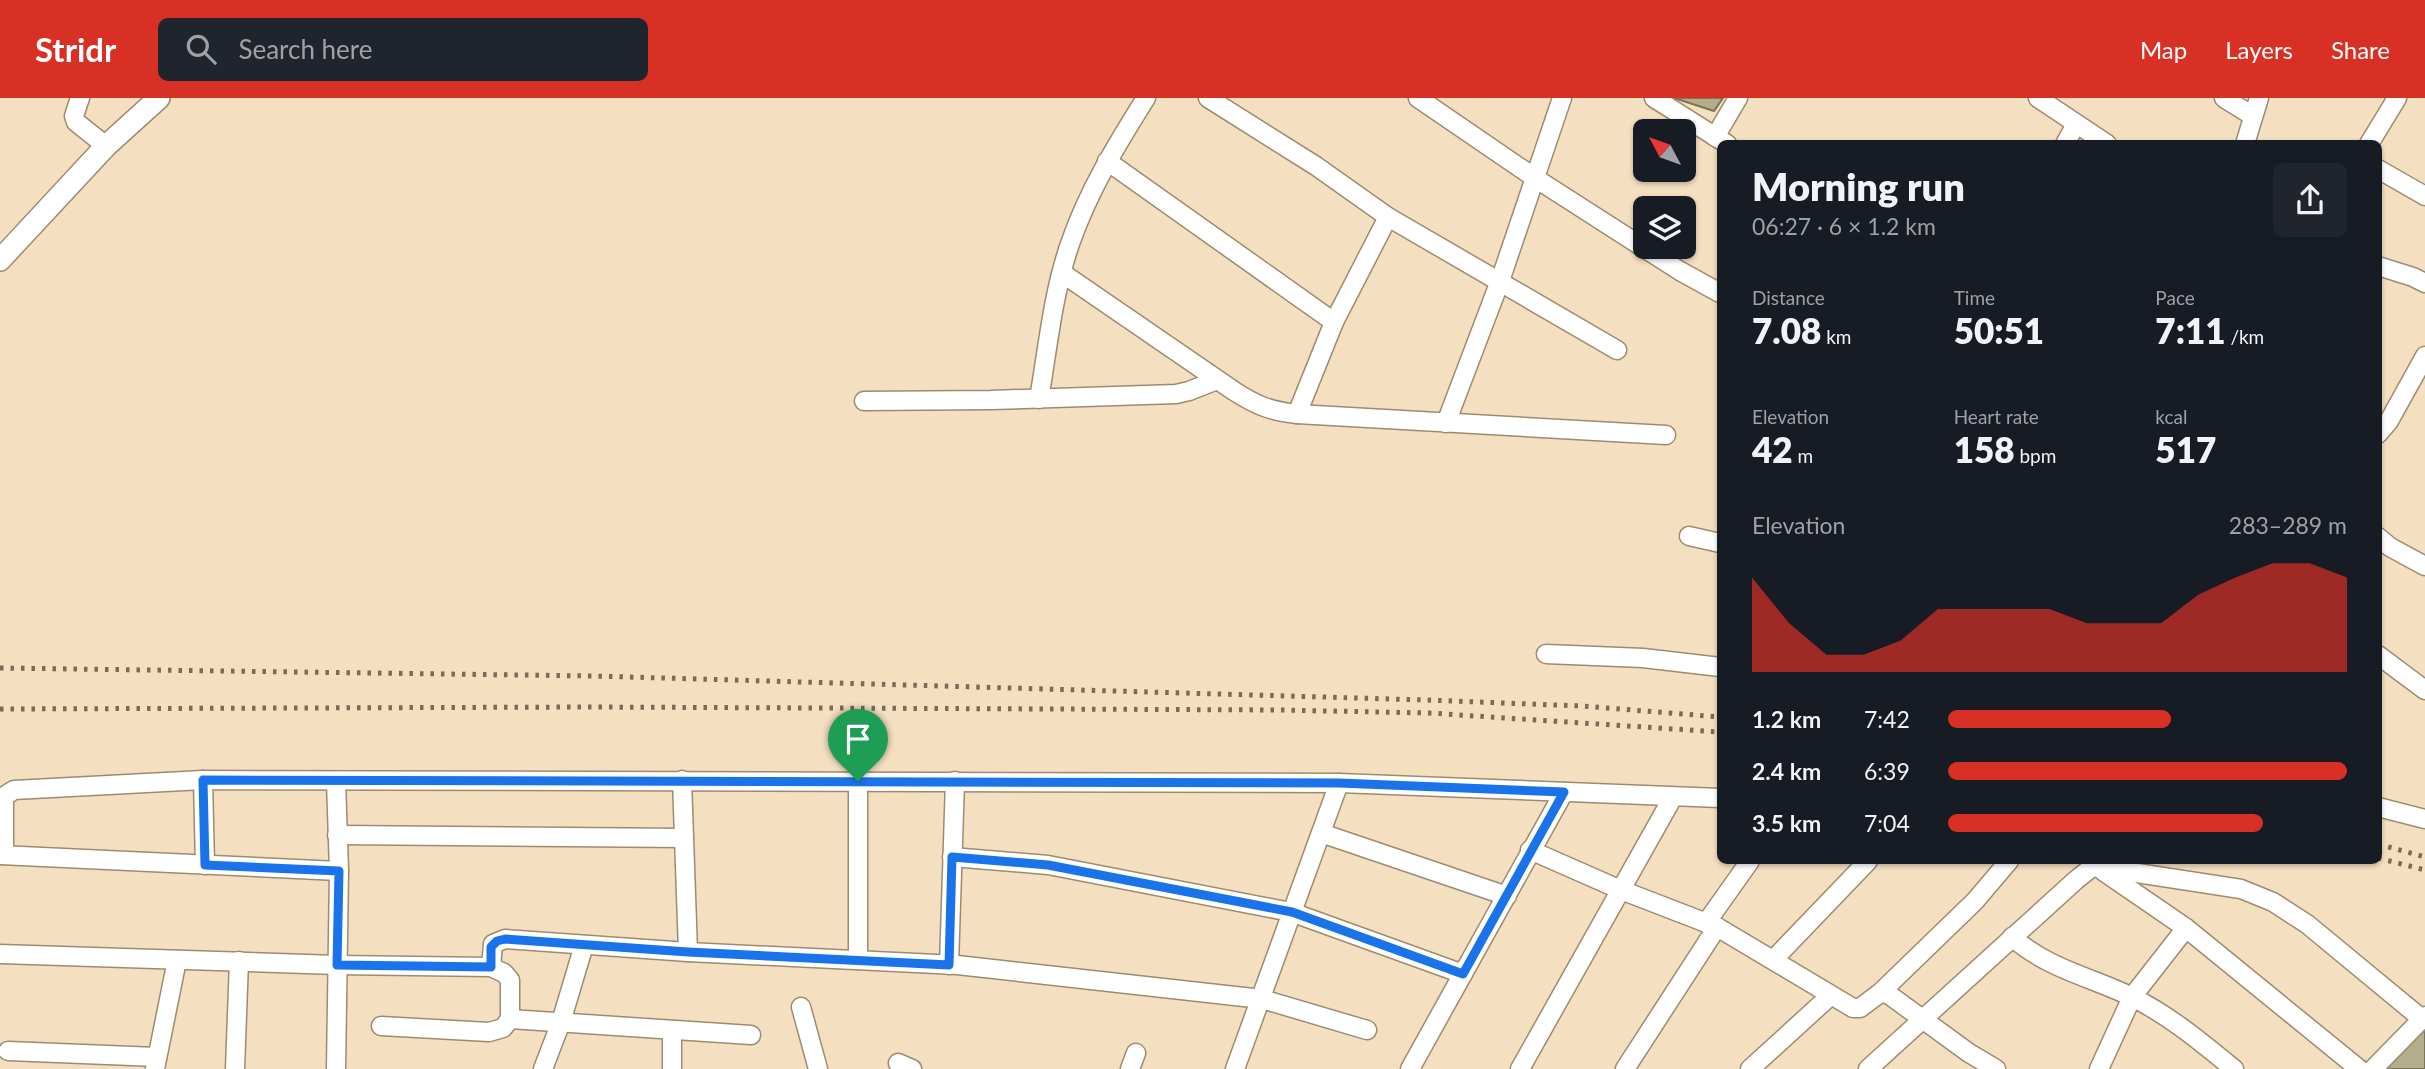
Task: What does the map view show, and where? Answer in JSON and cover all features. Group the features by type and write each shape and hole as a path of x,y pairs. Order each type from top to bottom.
{"street":[{"path":"80,98 74,116 76,122 106,146"},
{"path":"0,260 106,146 159,98"},
{"path":"1039,399 1062,273 1077,225 1107,161 1146,98"},
{"path":"1208,98 1316,166 1388,217 1617,350"},
{"path":"1418,98 1535,178 1680,271 1717,291"},
{"path":"1446,423 1500,281 1562,98"},
{"path":"1654,98 1721,140 1738,98"},
{"path":"2038,98 2101,140"},
{"path":"2224,98 2253,116"},
{"path":"2246,140 2259,98"},
{"path":"2372,140 2397,98"},
{"path":"2067,140 2076,124"},
{"path":"1107,161 1334,322"},
{"path":"2382,171 2425,196"},
{"path":"1297,414 1334,322 1388,217"},
{"path":"2382,267 2425,283"},
{"path":"1062,273 1217,380 1263,408 1297,414 1666,435"},
{"path":"2382,429 2422,369"},
{"path":"864,401 1176,394 1217,380"},
{"path":"1689,536 1717,542"},
{"path":"2382,540 2425,566"},
{"path":"1546,654 1643,658 1717,667"},
{"path":"2382,658 2425,690"},
{"path":"203,780 205,865"},
{"path":"339,871 2,855 4,800 10,791 18,789 203,780 1339,783 1717,798"},
{"path":"682,780 688,952"},
{"path":"336,781 339,871 336,1069"},
{"path":"858,781 858,960"},
{"path":"949,965 955,781"},
{"path":"1235,1069 1339,783"},
{"path":"1410,1069 1564,792"},
{"path":"1520,1069 1673,797"},
{"path":"2382,808 2425,819"},
{"path":"1321,833 1507,896"},
{"path":"337,835 684,838"},
{"path":"1530,850 1621,890 1711,925 1856,1009 1880,993 1975,901 2006,864"},
{"path":"952,857 1048,865 1292,912 1463,974"},
{"path":"1625,1069 1749,864"},
{"path":"1773,960 1865,864"},
{"path":"2098,867 2186,928 2359,1069"},
{"path":"1868,1069 2084,873 2098,867 2241,889 2258,894 2307,924 2423,1017 2373,1069"},
{"path":"2099,1069 2132,997 2186,928"},
{"path":"2012,937 2030,953 2043,960 2132,997 2173,1020 2234,1069"},
{"path":"491,967 491,947 497,941 505,939 688,952 949,965 1262,999 1367,1031"},
{"path":"543,1069 561,1022 584,944"},
{"path":"0,954 491,967 504,973 510,981 510,1019 503,1028 489,1032 380,1026"},
{"path":"8,1051 156,1063 177,960"},
{"path":"235,1069 239,961"},
{"path":"1880,993 1888,994 1969,1053 1996,1069"},
{"path":"1750,1069 1830,996"},
{"path":"801,1007 818,1069"},
{"path":"510,1019 751,1035"},
{"path":"672,1031 672,1069"}],"building":[{"path":"1674,98 1723,98 1714,111"},
{"path":"2425,1026 2425,1069 2384,1069"}],"railway":[{"path":"0,668 594,676 1426,700 1582,706 1717,717"},
{"path":"0,709 590,707 1279,710 1429,713 1717,732"},
{"path":"2382,845 2425,857"},
{"path":"2382,859 2425,870"}],"route":[{"path":"203,780 858,781 1339,783 1564,792 1463,974 1292,912 1048,865 952,857 949,965 688,952 505,939 497,941 491,947 491,967 337,965 339,871 205,865 203,780"}]}
